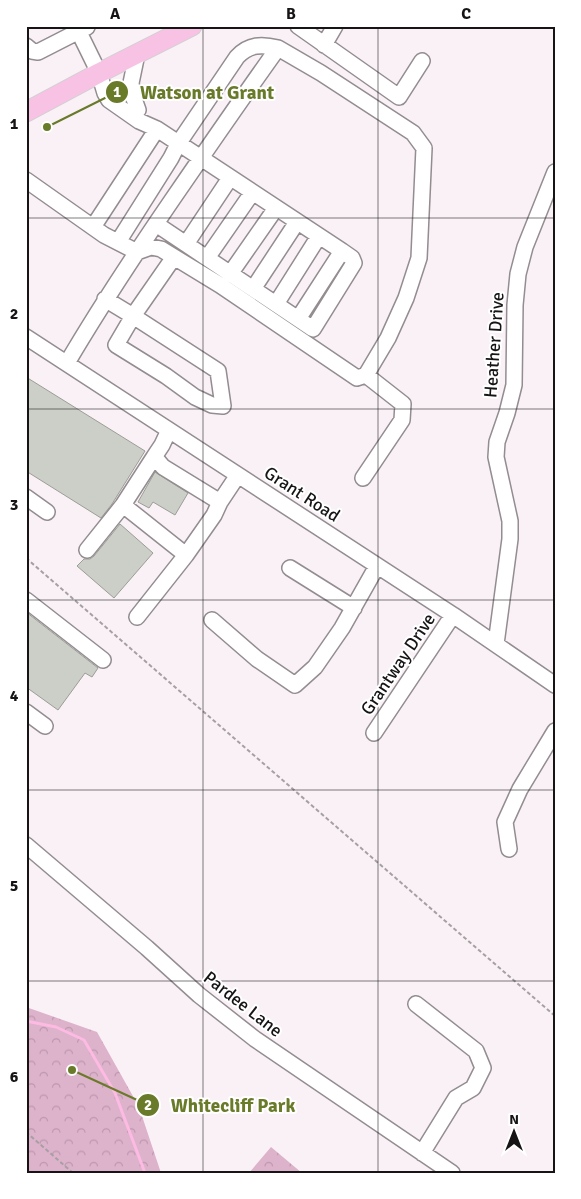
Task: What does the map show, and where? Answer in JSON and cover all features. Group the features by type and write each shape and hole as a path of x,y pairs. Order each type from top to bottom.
{"main road":[{"path":"26,112 192,26"}],"street":[{"path":"298,26 400,97 422,61"},
{"path":"324,45 335,26"},
{"path":"26,46 32,51 38,52 81,28 109,100 139,121 157,129 342,251 352,258 354,263 313,329 156,224"},
{"path":"26,180 93,227 118,242 137,252 151,247 161,249 220,285 357,378 366,375 388,338 406,298 419,258 424,148 414,133 321,73 278,48 264,45 247,48 237,57 178,144 118,242"},
{"path":"67,363 137,252 238,103 278,48"},
{"path":"137,54 131,83 138,110"},
{"path":"99,73 111,90 143,113 157,129"},
{"path":"93,227 157,129"},
{"name":"Heather Drive","path":"496,644 510,539 510,521 496,457 497,442 514,385 515,305 518,274 525,247 555,172"},
{"path":"186,244 230,178"},
{"path":"207,258 252,192"},
{"path":"230,274 276,208"},
{"path":"253,289 297,222"},
{"path":"276,304 319,236"},
{"path":"105,300 133,316 218,371 223,406 212,405 195,397 166,376 116,345 133,316 174,257"},
{"name":"Grant Road","path":"26,337 378,566 555,685"},
{"path":"363,478 402,420 402,404 366,375"},
{"path":"87,550 122,505 154,458 169,430"},
{"path":"154,458 163,467 220,502"},
{"path":"137,617 186,555 214,515 220,502 238,475"},
{"path":"26,497 47,512"},
{"path":"122,505 186,555"},
{"path":"212,620 257,659 295,685 315,667 342,628 378,566"},
{"path":"290,568 354,608"},
{"path":"26,600 103,660"},
{"name":"Grantway Drive","path":"374,733 453,616"},
{"path":"26,712 45,726"},
{"path":"509,849 506,822 520,790 555,731"},
{"name":"Pardee Lane","path":"26,845 199,995 255,1039 452,1173"},
{"path":"416,1004 476,1051 483,1068 472,1088 456,1098 422,1153"}],"path":[{"path":"26,558 555,1016"},
{"path":"26,1132 73,1173"}],"green space":[{"path":"26,1007 97,1032 139,1107 161,1173 26,1173"},
{"path":"271,1147 302,1173 249,1173"}],"building":[{"path":"26,377 145,451 112,504 101,518 26,471"},
{"path":"155,472 188,493 175,515 153,502 149,508 138,502"},
{"path":"120,524 153,553 114,598 77,566 84,559 90,559 94,556"},
{"path":"26,612 98,668 92,677 85,673 58,710 26,687"}],"waterway":[{"path":"26,1021 56,1027 84,1040 115,1093 145,1173"}],"place":[{"name":"Watson at Grant","path":"47,127"},
{"name":"Whitecliff Park","path":"72,1070"}]}
